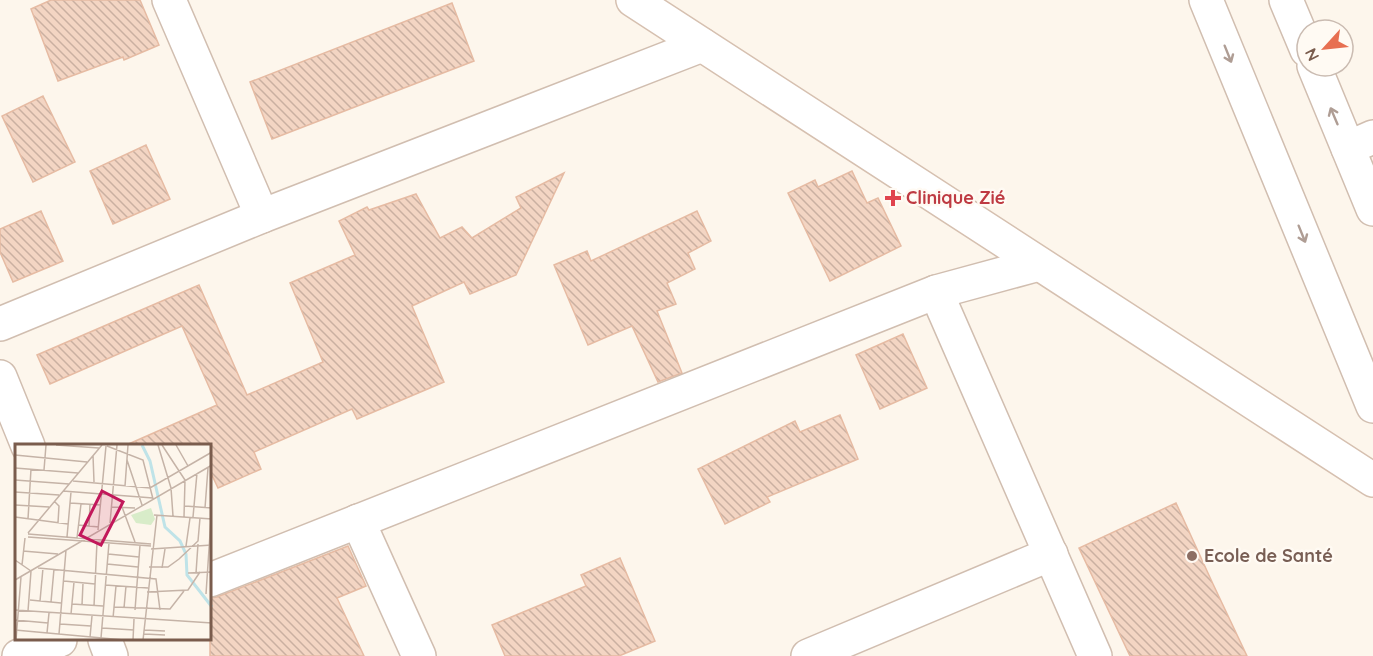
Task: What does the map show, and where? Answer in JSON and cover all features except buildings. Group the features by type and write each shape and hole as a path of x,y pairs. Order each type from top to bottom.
{"street":[{"path":"169,0 262,216"},
{"path":"633,0 1373,480"},
{"path":"1206,0 1373,406"},
{"path":"1286,0 1295,21"},
{"path":"0,324 262,216 702,45"},
{"path":"1321,78 1360,142 1373,209"},
{"path":"212,579 936,292 1039,264"},
{"path":"936,292 1095,656"},
{"path":"0,377 27,444"},
{"path":"358,521 419,656"},
{"path":"808,656 1050,554"},
{"path":"19,656 55,641"},
{"path":"106,641 111,656"}],"place":[{"name":"Clinique Zié","path":"893,198"},
{"name":"Ecole de Santé","path":"1192,556"}]}
